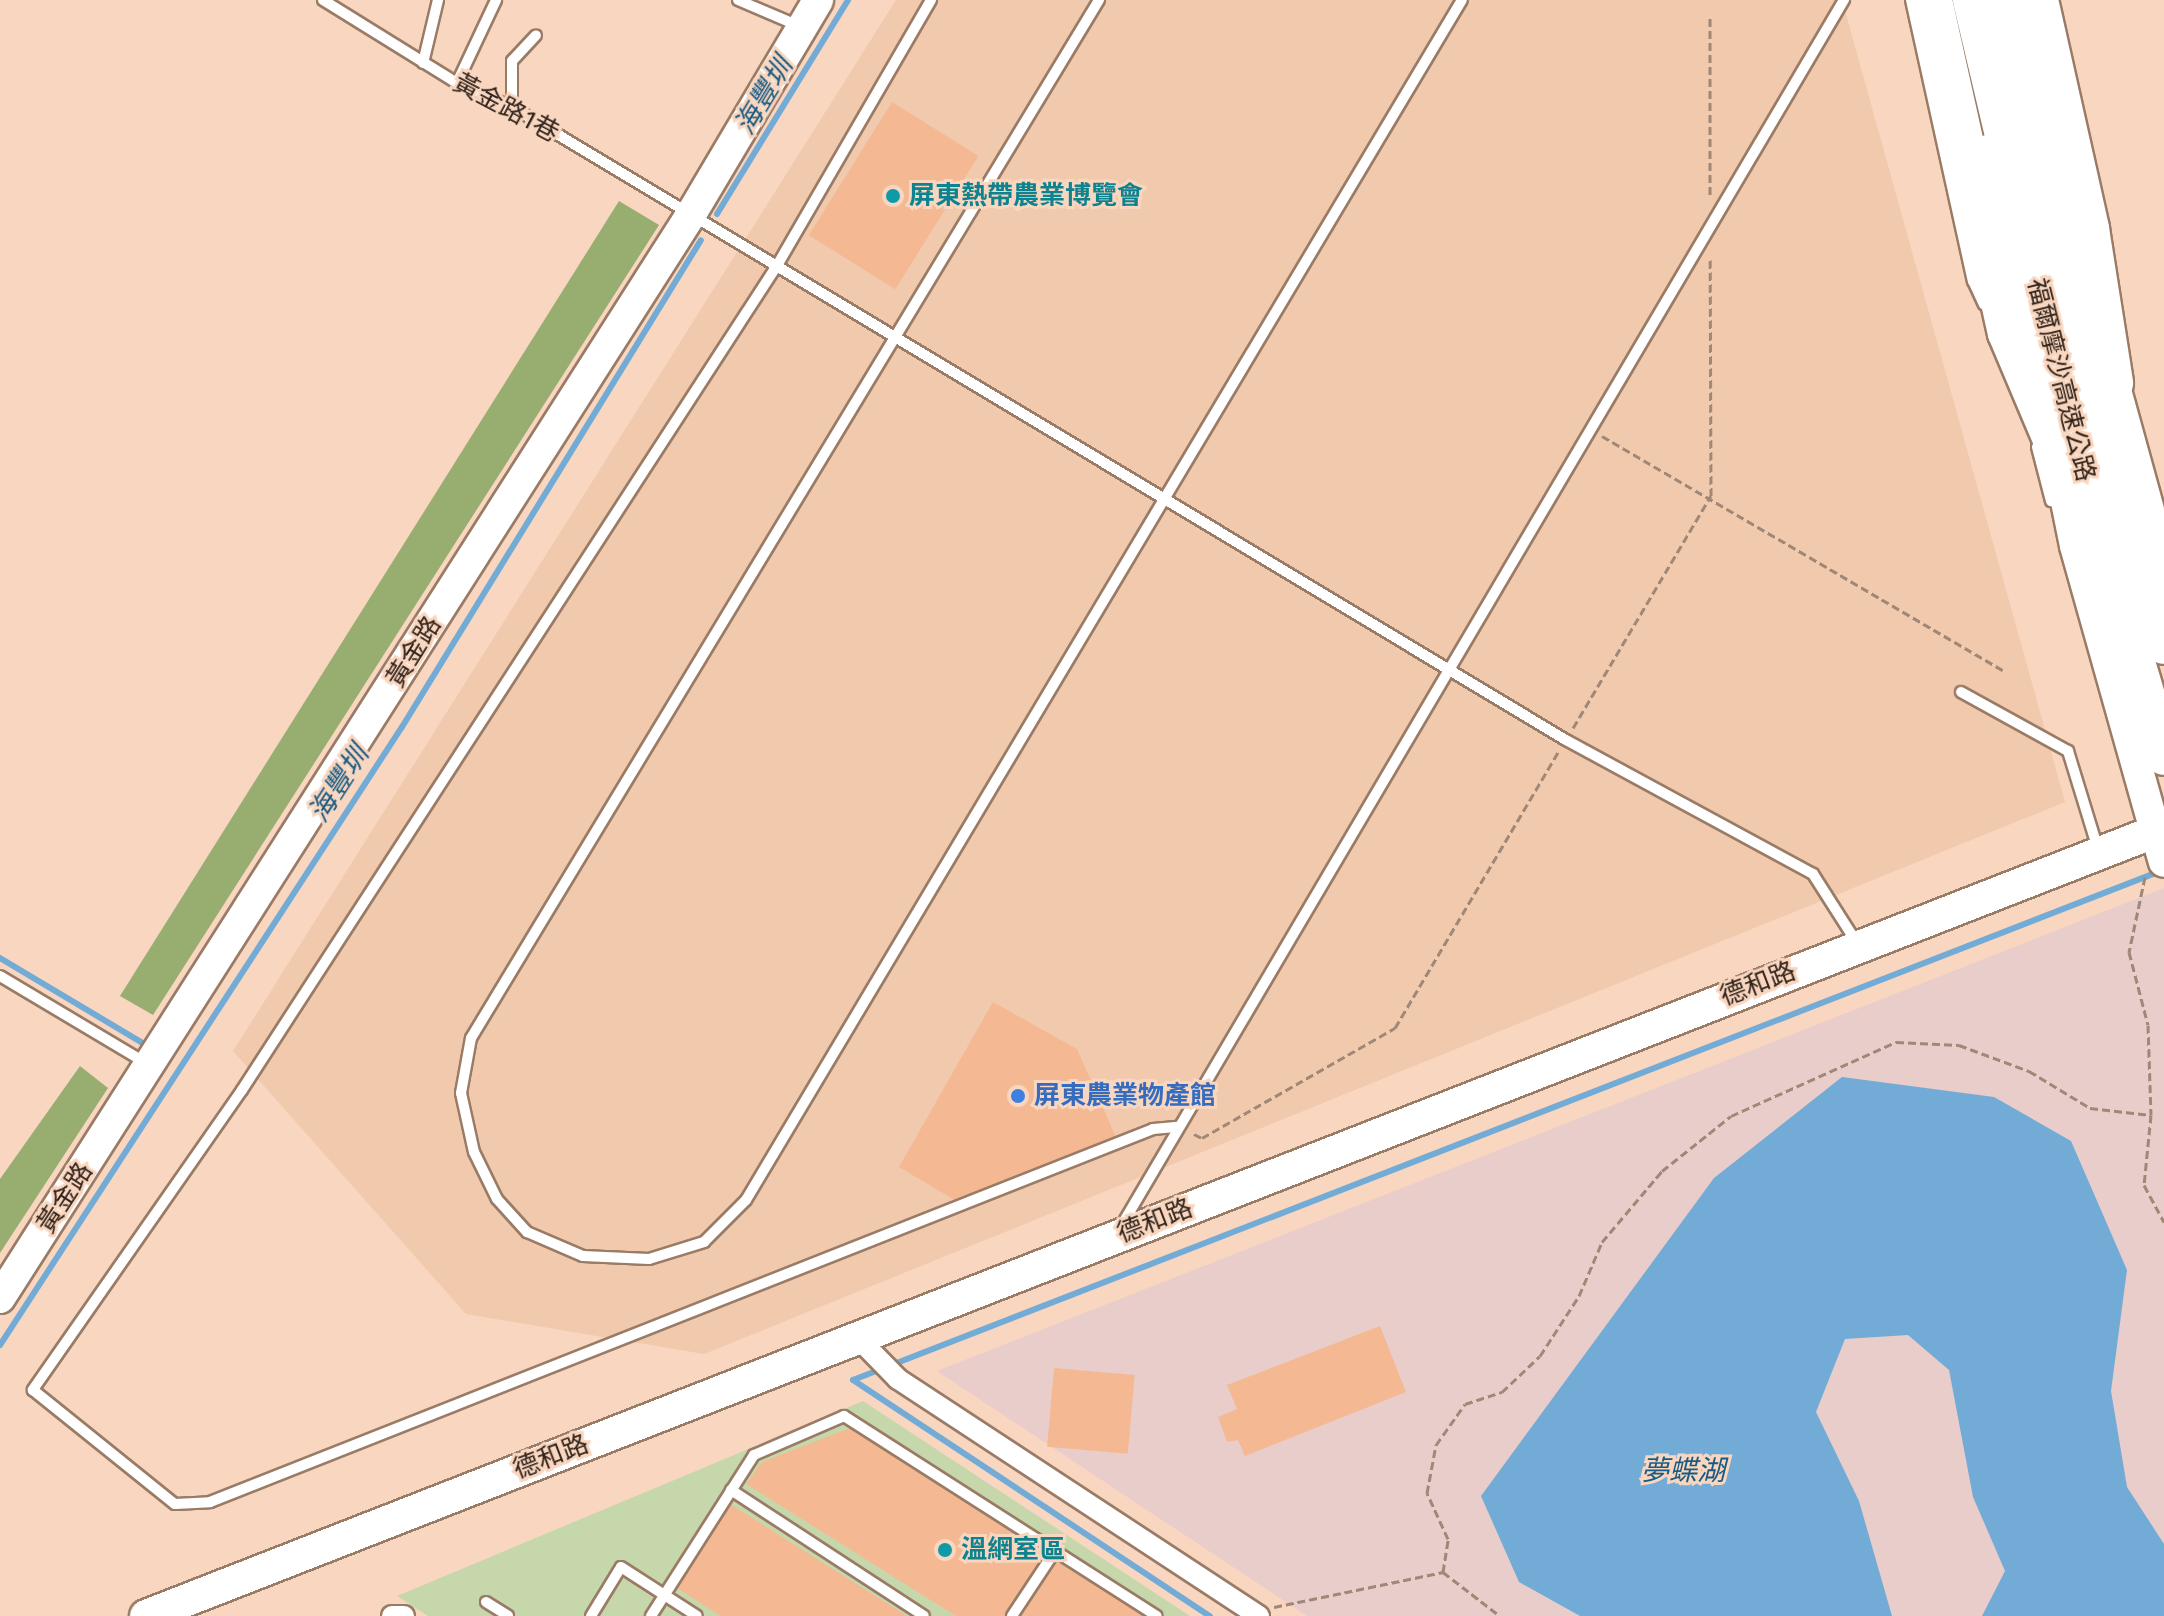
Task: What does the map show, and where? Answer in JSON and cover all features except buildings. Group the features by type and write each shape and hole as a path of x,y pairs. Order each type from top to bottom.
{"highway":[{"path":"1933,0 2007,333 2056,449"},
{"name":"福爾摩沙高速公路","path":"1972,0 2098,531 2164,756"},
{"name":"福爾摩沙高速公路","path":"2004,0 2097,405 2164,645"},
{"path":"2039,0 2090,229 2114,383"}],"main road":[{"name":"德和路","path":"146,1616 2160,829"}],"street":[{"name":"黃金路","path":"0,1298 152,1066 690,216 818,0"},
{"path":"1955,0 2075,546 2160,829 2164,862"},
{"path":"2022,0 2114,383 2164,564"},
{"path":"857,1337 898,1379 1256,1614"},
{"path":"392,1616 404,1616"}],"lane":[{"name":"黃金路1巷","path":"323,0 457,83 512,107 1158,500 1566,740 1813,874 1858,945"},
{"path":"423,63 438,0"},
{"path":"457,83 496,0"},
{"path":"738,0 803,28"},
{"path":"931,0 776,267 242,1090 33,1390 175,1504 210,1502 1153,1129 1178,1127"},
{"path":"1099,0 891,338 471,1038 461,1093 474,1152 497,1199 527,1232 583,1256 649,1259 704,1242 746,1200 1158,500 1462,0"},
{"path":"1115,1236 1844,0"},
{"path":"1911,0 1973,281 2005,348 2053,505 2075,546"},
{"path":"512,107 512,61 536,35"},
{"path":"2114,285 2145,493"},
{"path":"1961,692 2068,751 2098,851"},
{"path":"0,976 152,1066"},
{"path":"651,1616 754,1455 844,1416 1157,1616"},
{"path":"731,1490 924,1616"},
{"path":"1012,1616 1055,1551"},
{"path":"591,1616 621,1567 697,1616"},
{"path":"486,1602 508,1616"}],"path":[{"path":"1178,1127 1202,1138 1395,1028 1711,496 1710,18"},
{"path":"1591,430 1711,496 2006,672"},
{"path":"2160,829 2129,952 2148,1025 2151,1115 2144,1185 2164,1222"},
{"path":"1443,1572 1448,1539 1427,1493 1436,1445 1465,1404 1502,1392 1540,1356 1579,1296 1602,1242 1662,1171 1731,1116 1896,1042 1959,1045 2029,1071 2090,1108 2151,1115"},
{"path":"1256,1614 1443,1572"},
{"path":"1443,1572 1500,1616"}],"shaded area":[{"path":"896,0 1842,0 2065,802 704,1354 466,1314 233,1051"},
{"path":"2164,888 2164,1616 1307,1616 937,1371"}],"green space":[{"path":"619,201 659,225 153,1015 120,996"},
{"path":"80,1066 108,1088 0,1253 0,1179"},
{"path":"863,1401 1190,1616 428,1616 397,1596"}],"water":[{"name":"夢蝶湖","path":"1842,1077 1994,1097 2071,1141 2127,1270 2111,1391 2127,1487 2164,1544 2164,1616 1982,1616 2005,1571 1973,1497 1949,1370 1908,1335 1845,1339 1816,1412 1859,1501 1892,1616 1580,1616 1519,1582 1481,1496 1714,1178"}],"waterway":[{"name":"海豐圳","path":"717,214 848,0"},
{"name":"海豐圳","path":"0,1345 402,727 701,240"},
{"path":"853,1380 2158,872"},
{"path":"0,958 151,1048"},
{"path":"853,1380 1210,1616"}],"place":[{"name":"屏東熱帶農業博覽會","path":"893,196"},
{"name":"屏東農業物產館","path":"1018,1096"},
{"name":"溫網室區","path":"945,1550"}]}
